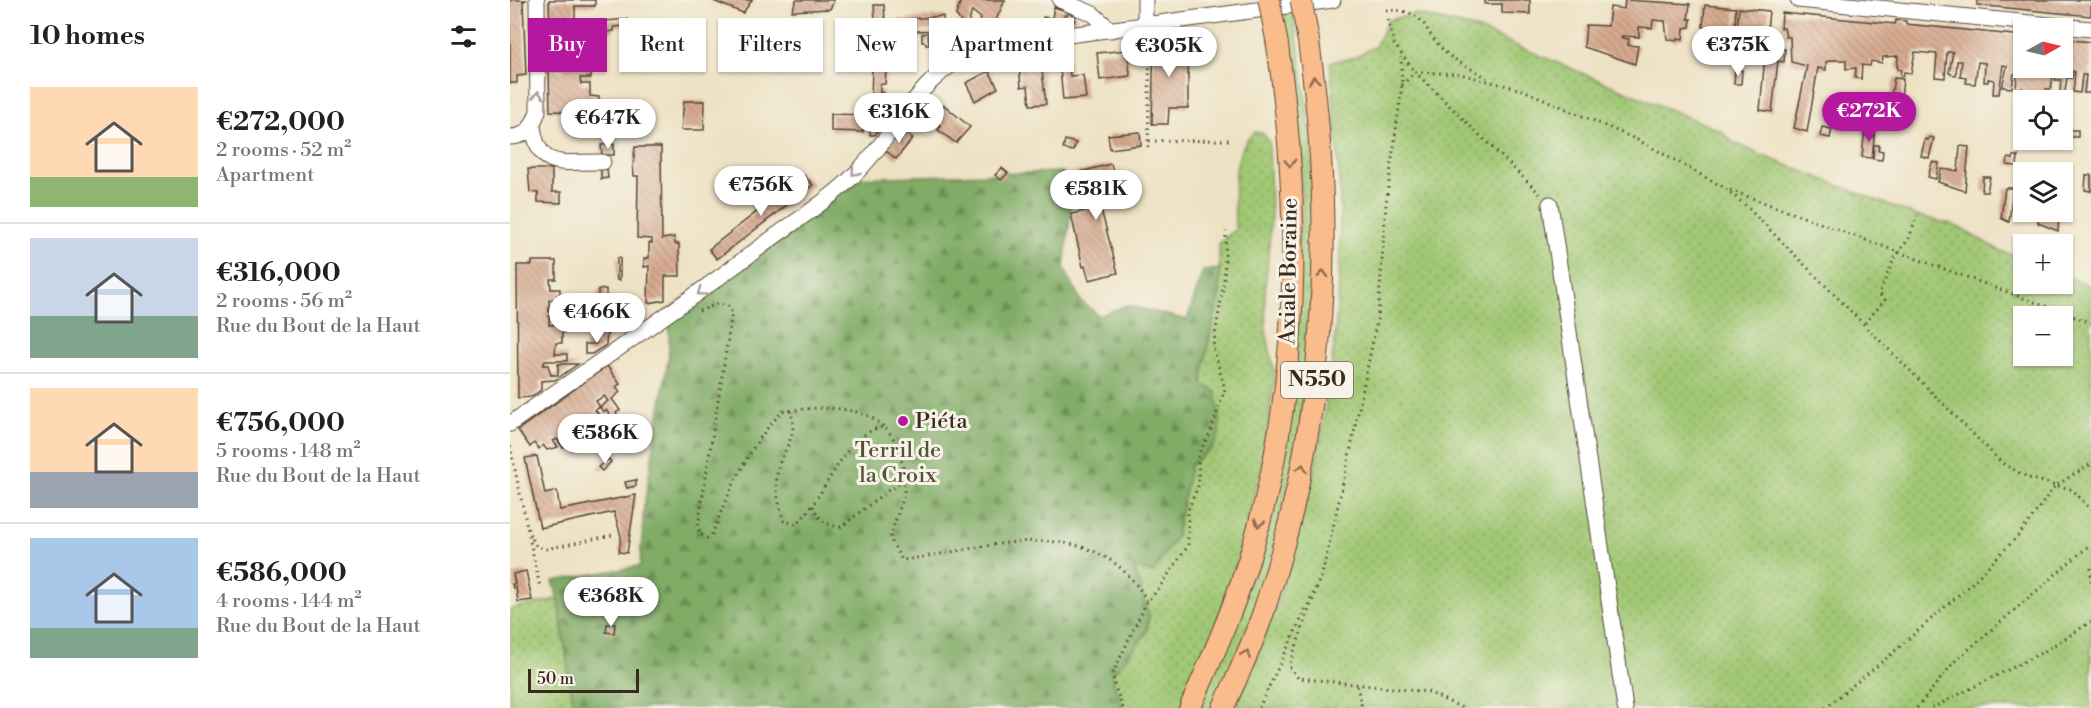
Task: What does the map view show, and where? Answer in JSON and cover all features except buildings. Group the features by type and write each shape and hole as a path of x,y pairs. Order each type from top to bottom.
{"highway":[{"name":"Axiale Boraine","path":"1190,708 1235,603 1251,554 1270,476 1282,397 1292,284 1290,156 1277,42 1269,0"},
{"name":"Axiale Boraine","path":"1223,708 1264,610 1278,566 1296,498 1316,386 1321,321 1324,205 1316,97 1301,0"}],"street":[{"path":"537,0 538,95 533,125 536,145 544,158 552,161 603,162"},
{"path":"1060,0 1093,14 1111,30"},
{"path":"1145,0 1147,24"},
{"path":"510,424 676,310 847,182 919,93 938,73 960,57 985,46 1333,0"},
{"path":"1798,0 2091,29"},
{"path":"510,137 525,133 533,125"},
{"path":"1550,204 1624,708"}],"path":[{"path":"1386,10 1404,10 1416,14 1444,51 1489,80"},
{"path":"1388,20 1394,44 1415,72 1550,204"},
{"path":"1147,24 1148,147"},
{"path":"1401,56 1402,85 1386,204 1378,316 1322,575 1289,666 1298,678 1428,692 1462,708"},
{"path":"1402,85 1415,72 1460,74 1489,80 1532,94 1640,141 1725,188 2091,323"},
{"path":"1149,141 1232,140"},
{"path":"1725,188 1864,323 2002,464 2029,478 2073,490 2091,510"},
{"path":"1864,323 1885,300 1879,294 1898,251 1909,238 1917,216"},
{"path":"1124,708 1114,684 1113,673 1147,601 1156,592 1188,546 1188,510 1199,484 1198,455 1211,431 1225,389 1213,347 1224,282 1226,231"},
{"path":"676,310 682,319 717,304 728,306 732,313 698,526 700,534 707,538 712,534 748,457 767,426 783,411 806,408 843,411 877,420 893,434 905,481 903,498 896,514 890,539 902,560 1012,542 1069,542 1099,552 1117,565 1136,584 1147,601"},
{"path":"790,411 795,429 778,469 776,489 784,521 796,524 813,506 858,439 873,428 884,427"},
{"path":"510,446 540,587"},
{"path":"1825,708 1888,657 1970,585 2019,535 2055,486 2091,464"},
{"path":"813,506 820,520 828,525 841,527 887,491 905,481"},
{"path":"528,531 536,546 546,549 612,536"},
{"path":"1917,708 1954,662 2091,544"},
{"path":"2091,568 2091,581"},
{"path":"1259,708 1322,575"},
{"path":"1932,708 2043,652 2091,622"},
{"path":"1357,686 1362,708"}],"green space":[{"path":"1279,0 1292,0 1312,143 1314,300 1300,435 1267,575 1239,652 1215,708 1199,708 1259,550 1302,212 1298,130"},
{"path":"1416,14 1474,28 1721,131 1731,141 1761,155 1917,216 1952,224 2013,255 2013,294 2073,294 2073,279 2091,286 2091,708 1235,708 1279,595 1297,536 1312,476 1333,354 1338,293 1340,212 1339,169 1330,62 1352,58 1375,47 1388,20"},
{"path":"1255,132 1263,134 1269,141 1271,219 1265,294 1266,330 1275,377 1262,465 1229,592 1181,708 1123,708 1114,684 1113,673 1146,634 1149,615 1134,567 1176,536 1190,465 1213,448 1202,384 1204,354 1220,298 1219,243 1235,230 1234,191 1237,163 1247,140"},
{"name":"Terril de la Croix","path":"1063,172 1071,210 1064,268 1081,301 1099,316 1127,305 1187,320 1203,271 1220,269 1218,298 1202,384 1216,392 1220,427 1210,449 1190,465 1176,536 1153,573 1134,567 1149,615 1146,634 1113,673 1114,684 1123,708 574,708 558,599 553,581 640,566 644,506 669,354 669,310 846,178"},
{"path":"558,599 574,708 510,708 510,609"}],"place":[{"name":"Piéta","path":"903,421"}]}
